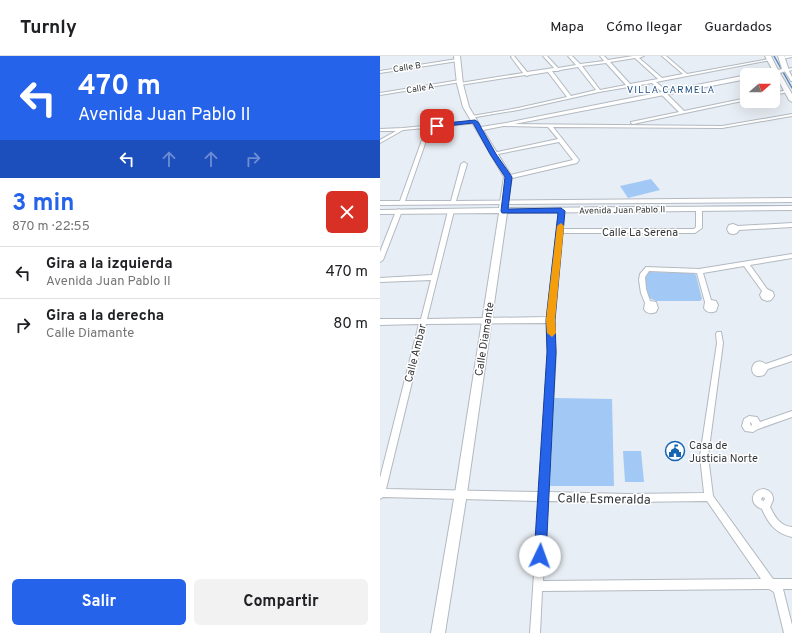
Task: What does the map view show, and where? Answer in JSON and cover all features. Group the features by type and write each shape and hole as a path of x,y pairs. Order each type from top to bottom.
{"street":[{"path":"545,56 558,70"},
{"path":"570,56 580,66 599,91"},
{"path":"602,56 630,86"},
{"name":"Calle A","path":"380,94 558,70 642,56"},
{"path":"664,56 686,75"},
{"path":"792,56 781,57 787,91 792,100"},
{"path":"513,57 527,74"},
{"path":"636,57 661,80"},
{"path":"457,58 460,83 466,107 508,177 575,162 576,160 550,126"},
{"name":"Calle B","path":"380,72 457,58"},
{"path":"380,130 403,129 473,119 599,91 654,82 769,58 792,80"},
{"path":"550,71 570,98"},
{"path":"478,129 506,125 740,78"},
{"path":"654,82 682,112"},
{"path":"780,92 787,91"},
{"path":"617,126 740,100"},
{"path":"506,125 722,127 792,115"},
{"path":"380,142 403,129"},
{"path":"493,154 560,140"},
{"path":"402,202 424,141"},
{"path":"454,202 464,164"},
{"name":"Calle Diamante","path":"438,633 461,493 508,177"},
{"path":"380,202 454,202 504,207 792,200"},
{"name":"Avenida Juan Pablo II","path":"380,212 451,211 504,207 561,211 792,208"},
{"name":"Calle La Serena","path":"560,231 695,232 699,228 699,209"},
{"name":"Calle Ambar","path":"380,494 451,211"},
{"path":"535,633 552,352 550,320 561,211"},
{"path":"380,260 399,212"},
{"path":"736,228 792,225"},
{"path":"649,304 644,293 642,277 648,269 699,271 792,256"},
{"path":"746,264 765,291"},
{"path":"699,271 709,303"},
{"path":"380,280 434,277"},
{"path":"380,322 423,322 487,319 550,320"},
{"path":"719,334 720,343 704,456 709,496 770,584 778,589 789,633"},
{"path":"764,368 792,358"},
{"path":"757,426 792,414"},
{"name":"Calle Esmeralda","path":"380,494 461,493 543,497 651,499 709,496"},
{"path":"765,505 776,525 781,530 792,532"},
{"path":"538,586 792,584"}],"shaded area":[{"path":"651,179 660,190 628,198 620,186"},
{"path":"648,272 693,273 696,275 702,299 700,301 656,301 647,297 645,274"},
{"path":"554,398 612,399 614,486 550,486"},
{"path":"623,451 641,451 644,482 625,482"}],"waterway":[{"path":"774,56 792,88"},
{"path":"541,208 792,206"},
{"path":"380,210 447,209"}],"slow traffic":[{"path":"552,333 550,320 561,226"}],"place":[{"name":"Casa de Justicia Norte","path":"675,451"}],"district":[{"name":"VILLA CARMELA","path":"671,89"}],"route":[{"path":"437,126 475,122 508,177 504,211 561,211 560,235 550,320 552,352 540,556"}]}
